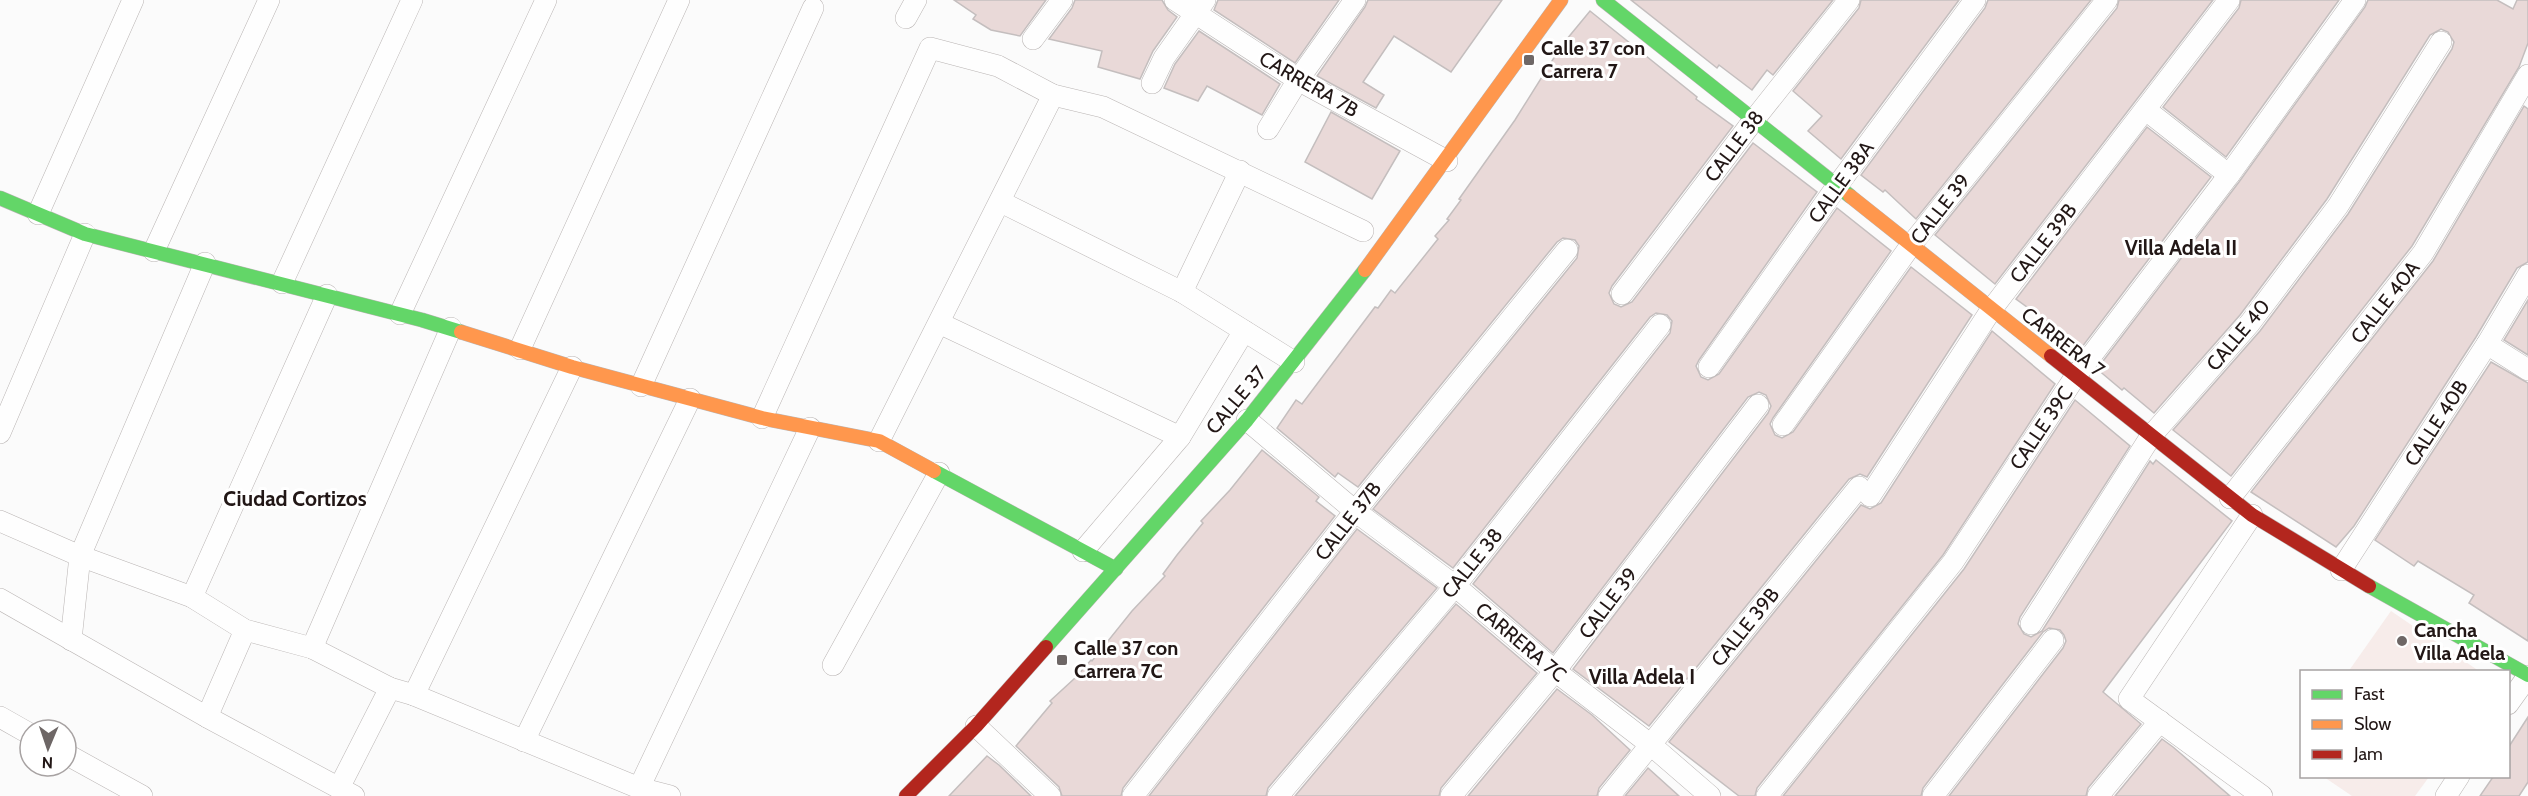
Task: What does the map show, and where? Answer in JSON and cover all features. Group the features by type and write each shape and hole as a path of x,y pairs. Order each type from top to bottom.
{"street":[{"path":"38,214 133,0"},
{"path":"154,251 269,0"},
{"path":"282,283 412,0"},
{"path":"400,314 546,0"},
{"path":"520,349 680,0"},
{"path":"1033,39 1062,0"},
{"name":"CARRERA 7B","path":"1175,0 1200,7 1298,80 1447,161"},
{"path":"1268,129 1298,80 1355,0"},
{"name":"CALLE 37","path":"906,796 976,726 1247,420 1343,301 1447,161 1561,0"},
{"name":"CARRERA 7","path":"1603,0 2075,377 2253,515 2341,570 2528,675"},
{"name":"CALLE 38","path":"1622,294 1753,121 1849,0"},
{"name":"CALLE 38A","path":"1709,367 1837,186 1975,0"},
{"name":"CALLE 39","path":"1783,425 1911,245 2107,0"},
{"name":"CALLE 39B","path":"1610,796 1865,491 1991,310 2229,0"},
{"name":"CALLE 39C","path":"1767,796 1953,562 2075,377 2229,175 2355,0"},
{"path":"1152,83 1164,58 1200,7"},
{"path":"641,386 813,8"},
{"name":"CALLE 40","path":"2031,624 2151,436 2250,323 2338,206 2441,42"},
{"path":"762,418 930,48 998,66 1053,95 1103,107 1364,231"},
{"name":"CALLE 40A","path":"2230,498 2423,254 2523,83"},
{"path":"879,441 1053,95"},
{"path":"2145,110 2229,175"},
{"path":"1182,292 1240,171"},
{"path":"0,198 85,234 400,314 520,349 572,367 762,418 879,441 1116,569"},
{"path":"1001,202 1182,292 1294,362"},
{"path":"0,432 85,234"},
{"name":"CALLE 37B","path":"1133,796 1355,511 1567,250"},
{"path":"71,640 80,556 205,263"},
{"name":"CALLE 40B","path":"2341,570 2487,344 2528,275"},
{"path":"192,597 327,295"},
{"path":"939,322 1180,437"},
{"name":"CALLE 38","path":"1278,796 1455,586 1660,325"},
{"path":"312,648 451,328"},
{"path":"1083,551 1180,437 1244,331"},
{"path":"2487,344 2528,370"},
{"path":"414,695 572,367"},
{"path":"524,741 690,399"},
{"name":"CALLE 39","path":"1451,796 1555,671 1758,405"},
{"name":"CARRERA 7C","path":"1247,420 1355,511 1455,586 1555,671 1651,745 1710,796"},
{"path":"639,788 810,428"},
{"path":"833,664 939,473"},
{"path":"2253,515 2129,699 2262,796"},
{"path":"0,521 80,556 192,597 245,630 312,648 390,688 414,695 639,788 670,796"},
{"path":"0,599 207,717 347,792 390,688"},
{"path":"207,717 245,630"},
{"path":"1934,796 2053,640"},
{"path":"2510,701 2528,675"},
{"path":"0,717 18,727"},
{"path":"2098,796 2160,721"},
{"path":"976,726 1050,796"},
{"path":"78,761 142,796"},
{"path":"2446,796 2459,778"}],"shaded area":[{"name":"Cancha Villa Adela","path":"2391,611 2478,670 2349,670"},
{"path":"2325,778 2428,778 2415,796 2352,796"}],"building":[{"path":"954,0 1046,0 1020,36 991,30 973,19 976,15"},
{"path":"1075,0 1162,0 1168,10 1177,17 1153,51 1140,79 1098,67 1102,51 1049,39 1072,8"},
{"path":"1218,0 1339,0 1295,63 1214,10"},
{"path":"1368,0 1502,0 1451,72 1394,36 1363,82 1384,95 1376,108 1317,76"},
{"path":"1631,0 1833,0 1773,75 1767,70 1752,90 1719,65 1717,68"},
{"path":"1861,0 1959,0 1841,159 1808,131 1822,116 1793,91 1859,8"},
{"path":"1988,0 2091,0 1916,219 1885,190 1883,192 1861,175 1985,8"},
{"path":"2119,0 2213,0 1995,284 1935,235 2117,8"},
{"path":"2241,0 2339,0 2226,157 2163,107 2239,8"},
{"path":"2368,0 2497,0 2513,9 2517,0 2528,0 2528,43 2519,67 2412,246 2231,476 2173,430 2260,331 2348,214 2452,49 2454,42 2448,32 2441,29 2430,35 2327,199 2240,315 2154,413 2097,369 2239,182"},
{"path":"1590,11 1697,97 1696,99 1733,126 1612,286 1609,293 1614,304 1621,307 1632,302 1753,143 1817,192 1699,360 1696,366 1701,377 1708,380 1719,374 1837,208 1891,251 1773,418 1770,424 1775,435 1782,438 1793,432 1911,267 1972,315 1867,477 1860,474 1849,479 1649,726 1573,669 1768,413 1771,406 1766,395 1759,392 1748,397 1553,653 1473,584 1670,333 1672,321 1667,315 1656,313 1650,317 1453,568 1373,509 1577,258 1579,246 1575,240 1563,238 1557,242 1358,487 1338,473 1335,477 1277,428 1296,400 1302,404 1375,307 1378,308 1391,290 1395,293 1438,239 1435,236 1449,220 1447,219 1461,200 1459,199 1515,120 1562,45"},
{"path":"1199,31 1280,84 1262,115 1207,86 1198,101 1164,88 1175,64"},
{"path":"2524,106 2528,109 2528,262 2517,268 2476,337 2354,526 2336,547 2251,492 2433,261"},
{"path":"1331,112 1400,151 1372,199 1305,162"},
{"path":"2147,127 2211,177 2082,347 2016,299"},
{"path":"2528,300 2528,355 2504,340"},
{"path":"1992,331 2055,384 1943,555 1757,788 1755,796 1739,796 1669,742 1861,505 1870,509 1881,503"},
{"path":"2491,362 2528,383 2528,641 2469,603 2474,595 2418,561 2414,566 2375,540"},
{"path":"2075,400 2130,446 2020,617 2018,624 2024,634 2031,637 2042,631 2150,461 2153,464 2156,460 2232,521 2103,692 2141,724 2088,788 2086,796 1949,796 2063,648 2066,641 2064,635 2060,630 2049,628 2043,632 1923,788 1921,796 1783,796 1964,569"},
{"path":"1262,450 1319,497 1316,501 1335,516 1123,788 1121,796 1062,796 1059,787 1016,746 1052,703 1050,701 1092,661 1132,611 1165,576 1163,574 1203,523 1201,521"},
{"path":"1357,529 1437,588 1268,788 1266,796 1149,796"},
{"path":"1456,604 1537,673 1441,788 1439,796 1295,796"},
{"path":"1557,689 1592,715 1630,750 1599,788 1597,796 1468,796"},
{"path":"2528,717 2528,782 2519,796 2480,796 2492,778 2510,778 2510,745"},
{"path":"2162,739 2173,747 2230,796 2115,796"},
{"path":"987,756 999,765 1031,796 949,796"},
{"path":"1648,768 1679,796 1625,796"}],"traffic: fast":[{"path":"1603,0 1850,196"},
{"path":"0,198 85,234 461,332"},
{"path":"1046,647 1247,420 1365,270"},
{"path":"934,471 1116,569"},
{"path":"2369,586 2528,675"}],"traffic: slow":[{"path":"1365,270 1561,0"},
{"path":"1850,196 2051,356"},
{"path":"461,332 572,367 762,418 879,441 934,471"}],"traffic: jam":[{"path":"2051,356 2252,515 2369,586"},
{"path":"906,796 976,726 1046,647"}],"place":[{"name":"Calle 37 con Carrera 7","path":"1529,60"},
{"name":"Cancha Villa Adela","path":"2402,641"},
{"name":"Calle 37 con Carrera 7C","path":"1062,660"}],"district":[{"name":"Villa Adela II","path":"2181,247"},
{"name":"Ciudad Cortizos","path":"295,498"},
{"name":"Villa Adela I","path":"1642,676"}]}
